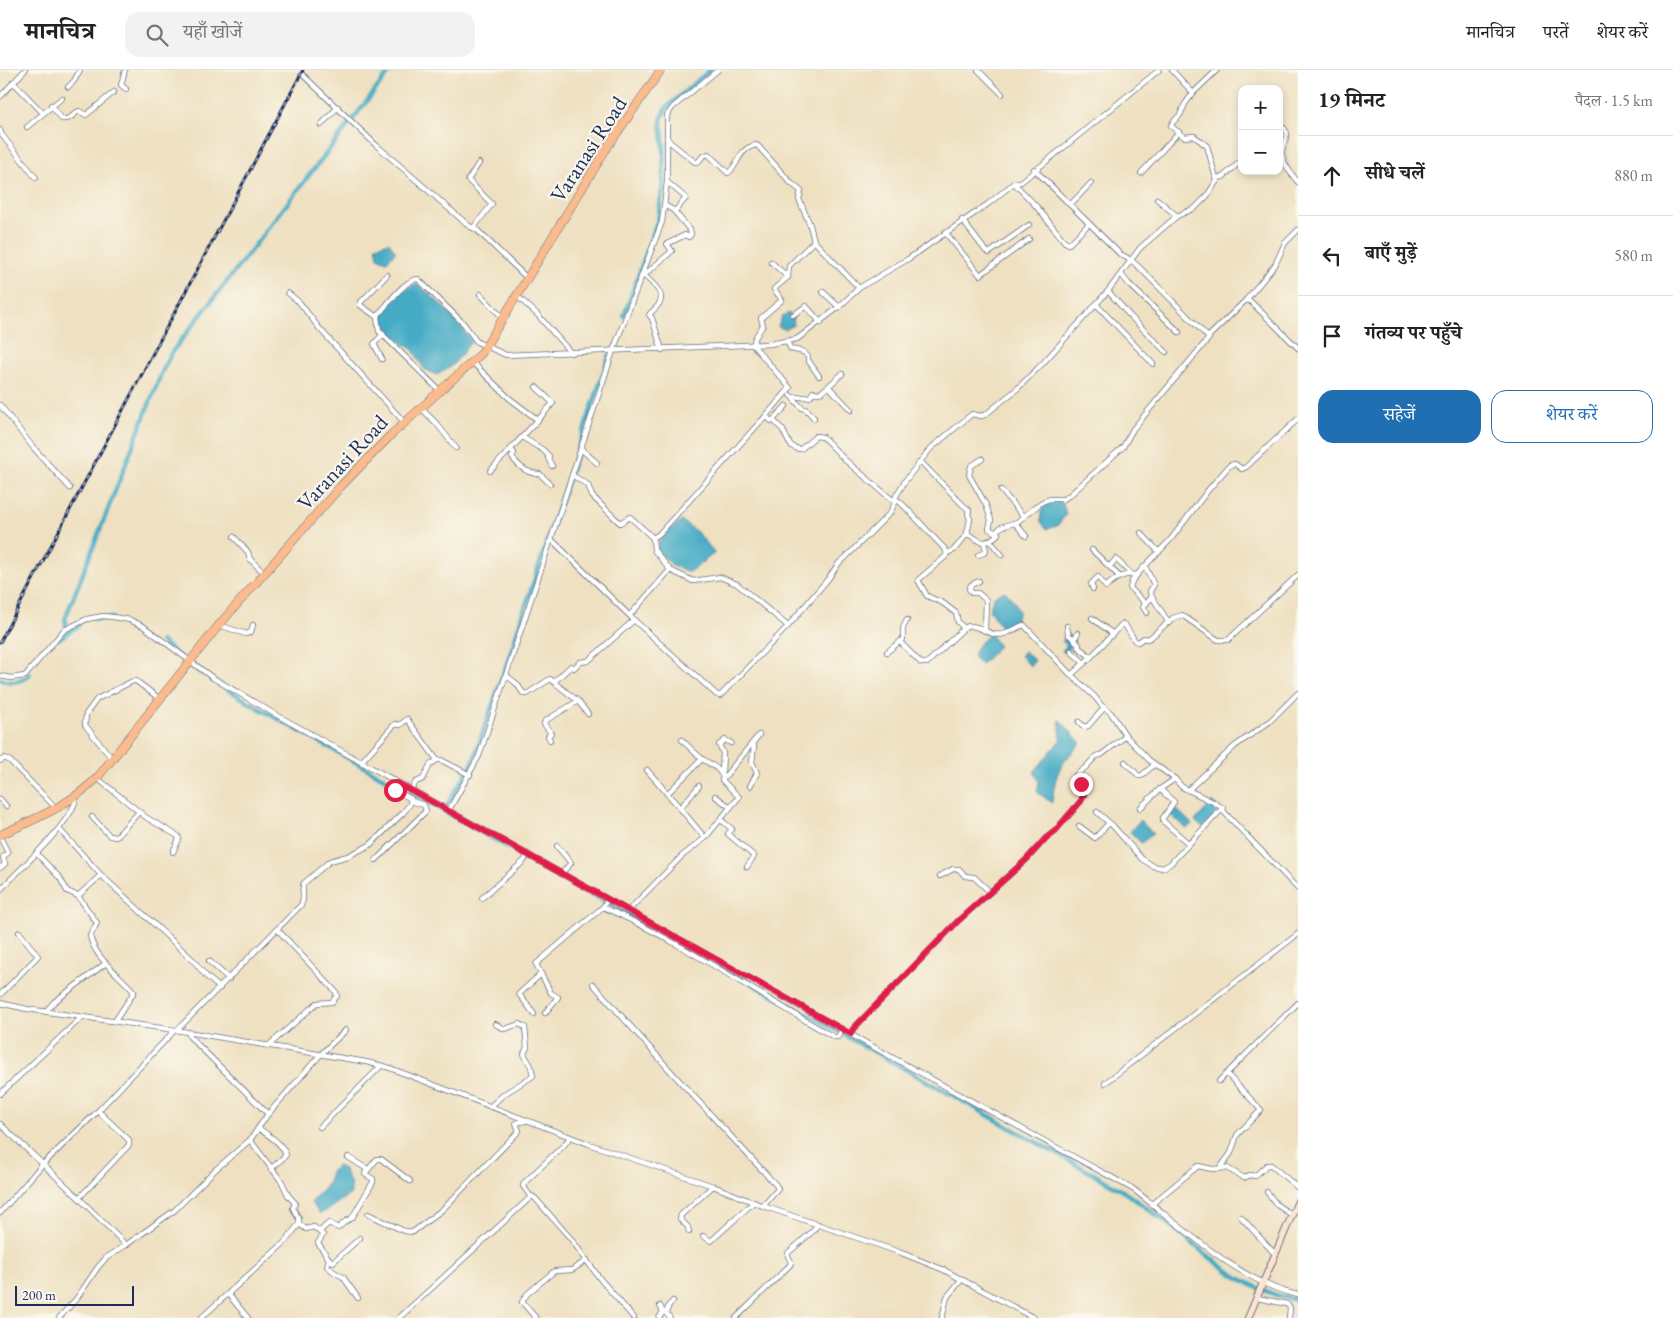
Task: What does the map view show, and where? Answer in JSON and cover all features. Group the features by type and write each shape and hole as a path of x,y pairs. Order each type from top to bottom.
{"highway":[{"name":"Varanasi Road","path":"0,836 56,808 76,796 97,778 219,625 341,486 404,422 488,346 608,146 662,70"}],"street":[{"path":"0,97 25,70"},
{"path":"68,87 80,70"},
{"path":"125,70 121,85 126,89"},
{"path":"446,809 479,756 582,450 611,351 642,277 662,222 667,182 666,120 669,111 718,70"},
{"path":"978,70 1002,94"},
{"path":"377,317 403,286 415,279 426,286 464,324 476,342 506,355 662,350 787,342 797,339 821,323 859,288 908,258 988,204 1014,184 1020,182 1159,70"},
{"path":"1172,70 1193,93"},
{"path":"1217,70 1193,93 1172,126 1185,137 1194,136 1207,146 1215,176 1218,179"},
{"path":"303,75 469,226 474,227 528,279"},
{"path":"14,82 44,113"},
{"path":"52,105 62,119 65,120 71,118 79,111 86,115 114,92"},
{"path":"27,127 62,98"},
{"path":"321,125 338,107"},
{"path":"1283,128 1287,133 1282,151 1283,158 1298,182"},
{"path":"0,130 36,178"},
{"path":"1141,173 1179,132"},
{"path":"666,138 695,162 698,162 703,156 708,154 728,173 732,170 742,153 756,145 791,183 801,191 799,199 810,225 814,241 859,288"},
{"path":"474,227 492,204 468,180 479,163"},
{"path":"551,539 634,620 719,696 722,695 788,626 828,579 839,563 890,512 902,485 933,446 970,416 974,414 985,415 1017,389 1108,291 1145,244 1177,216 1195,208 1207,196 1218,179 1238,164"},
{"path":"1034,169 1120,254 1131,260 1209,338"},
{"path":"667,182 686,198 674,211"},
{"path":"1070,205 1091,183"},
{"path":"1014,184 1041,211 1065,242 1071,242 1089,224"},
{"path":"1157,199 1177,216"},
{"path":"642,277 672,251 667,244 684,235 689,237 691,234 690,230 674,211 664,205"},
{"path":"962,220 985,250 990,253 1029,225"},
{"path":"978,555 986,552 987,542 998,534 997,531 1003,525 1015,523 1047,500 1067,497 1120,450 1136,425 1209,338 1246,300 1272,269 1283,247 1298,230"},
{"path":"945,232 980,275 1029,239"},
{"path":"753,344 763,325 761,318 782,300 774,289 788,277 789,266 814,241"},
{"path":"771,262 788,277"},
{"path":"1121,274 1179,332"},
{"path":"386,275 360,305 377,317 379,331 440,390"},
{"path":"642,277 661,294 659,304 649,315 652,318 662,350"},
{"path":"1108,291 1166,352"},
{"path":"823,292 840,307"},
{"path":"288,293 300,303 319,328 404,422"},
{"path":"480,294 504,319"},
{"path":"517,296 537,314 571,353"},
{"path":"1246,300 1250,301 1298,348"},
{"path":"1096,304 1153,364"},
{"path":"793,315 806,306 821,323"},
{"path":"382,359 374,344 383,334"},
{"path":"787,342 791,349 804,352 808,356 808,360 819,376"},
{"path":"653,538 659,534 790,388 788,383 753,344"},
{"path":"472,362 509,398 538,420"},
{"path":"793,397 810,397 813,392 818,393 829,387 842,374"},
{"path":"490,471 552,403 536,387"},
{"path":"829,387 851,410"},
{"path":"787,392 814,418"},
{"path":"0,405 32,446 70,488"},
{"path":"773,420 786,406"},
{"path":"420,407 437,424 456,448"},
{"path":"763,418 767,417 773,420 783,430 788,442 797,449 802,449 816,436 823,437 845,460 890,498 898,501 913,514 947,553"},
{"path":"1093,589 1091,584 1098,577 1106,586 1113,579 1134,575 1145,566 1159,552 1230,465 1235,464 1242,469 1246,467 1298,419"},
{"path":"522,437 543,450 549,456 548,458 552,466"},
{"path":"511,449 514,453 512,457 517,465 532,474 540,474 550,484"},
{"path":"582,450 596,463"},
{"path":"982,459 972,466 969,475 986,505 991,520 989,529 998,534"},
{"path":"921,462 969,510 970,519 967,534 954,550 947,553 918,580 927,596 943,603 956,614 958,622 964,628"},
{"path":"572,476 588,484 592,496 620,523 630,517 653,538 654,550 670,570 693,581 720,577 737,584 788,626"},
{"path":"1001,490 1024,516"},
{"path":"1015,523 1026,536"},
{"path":"1141,533 1159,552"},
{"path":"967,534 987,542 1002,555"},
{"path":"234,537 248,552 250,560 265,574"},
{"path":"1092,550 1120,577"},
{"path":"1110,566 1116,559 1134,575"},
{"path":"1145,566 1154,585 1150,591 1152,597 1169,622"},
{"path":"630,615 670,570"},
{"path":"1134,575 1130,588 1146,604"},
{"path":"1071,675 1091,657 1120,625 1124,624 1138,642 1144,638 1150,638 1173,618 1182,615 1218,640 1228,640 1298,576"},
{"path":"979,581 972,585 970,589 972,593 978,594 986,600 985,631"},
{"path":"1147,613 1143,607 1152,597"},
{"path":"0,676 11,678 25,676 66,629 84,620 101,616 113,616 130,620 149,630 188,663 361,762 396,785 411,790 526,857 628,910 840,1033 851,1034 938,1084 1120,1182 1246,1274 1259,1290 1290,1306 1289,1318"},
{"path":"1092,618 1113,634"},
{"path":"555,681 571,666 574,668 580,662 588,661 634,620"},
{"path":"887,652 904,637 903,628 907,620"},
{"path":"219,625 246,634 251,632 253,626"},
{"path":"900,642 920,663 924,664 964,628 970,626 1002,635 1024,625 1071,675 1111,713 1126,736 1154,765 1175,779 1182,787 1223,808 1298,889"},
{"path":"1067,626 1068,634 1079,645 1078,647 1091,657"},
{"path":"1075,640 1078,633"},
{"path":"1071,651 1084,663"},
{"path":"506,675 517,684 523,693 527,694 547,679 555,681 578,701 588,714"},
{"path":"113,760 85,725 86,714 97,699 136,681 160,699"},
{"path":"1188,790 1235,746 1268,722 1298,693"},
{"path":"550,740 548,736 551,733 544,724 545,721 578,701"},
{"path":"1079,722 1084,727 1088,726 1104,708"},
{"path":"361,762 395,724 400,725 407,719 437,760"},
{"path":"723,778 759,735"},
{"path":"851,1034 853,1029 959,920 1026,860 1055,831 1081,801 1084,794 1076,775 1096,756 1101,756 1126,736"},
{"path":"682,740 702,759 709,762 722,773"},
{"path":"628,910 682,856 705,838 722,820 739,797 722,782 723,753 719,745 725,740 731,743"},
{"path":"750,786 757,773 752,762 753,742"},
{"path":"0,761 5,758 10,761 56,808"},
{"path":"667,794 702,759"},
{"path":"411,790 416,782 423,779 430,765 437,760 441,760 467,773"},
{"path":"1125,762 1139,776 1154,765"},
{"path":"647,770 705,838"},
{"path":"97,778 147,818 178,836 179,839 173,852"},
{"path":"1140,808 1160,789 1175,779"},
{"path":"376,860 426,811 424,805 411,800 396,790 396,785"},
{"path":"680,808 699,786"},
{"path":"1160,789 1174,802 1163,818 1163,821 1189,844"},
{"path":"0,890 59,829 74,806 76,796"},
{"path":"715,796 730,807"},
{"path":"0,799 6,806"},
{"path":"0,1213 42,1165 302,905 304,899 302,887 304,883 330,861 348,856 370,846 403,813 411,800"},
{"path":"1097,812 1125,839 1142,859 1160,868 1166,867 1223,808"},
{"path":"92,817 110,836 116,838 139,812"},
{"path":"722,820 732,829 728,834 754,856 747,867"},
{"path":"1079,826 1095,838 1109,824"},
{"path":"59,829 101,875 194,961 206,976 220,988"},
{"path":"0,836 8,853 3,858 5,864 0,868"},
{"path":"557,846 570,863 561,874"},
{"path":"36,853 60,878 67,891 78,896 98,923 90,934 90,939 106,963 134,992 115,1021"},
{"path":"482,898 526,857"},
{"path":"940,876 953,868 959,869 965,876 974,876 990,892"},
{"path":"78,896 101,875"},
{"path":"544,1013 558,997 552,993 536,964 603,907 607,900"},
{"path":"603,907 639,923 679,945 834,1037 840,1033"},
{"path":"268,1046 317,1003 332,1002 337,996 336,992 277,929"},
{"path":"0,995 38,956 19,932"},
{"path":"1106,1083 1298,934"},
{"path":"209,961 229,979"},
{"path":"46,1011 54,1002 106,963"},
{"path":"534,1014 519,994 541,974"},
{"path":"593,984 776,1185 777,1192 763,1206"},
{"path":"0,1003 176,1030 381,1066 570,1137 899,1252 944,1270 1034,1318"},
{"path":"1219,1081 1298,1003"},
{"path":"0,1094 82,1017"},
{"path":"490,1107 504,1094 533,1076 532,1066 524,1054 527,1047 526,1027 519,1024 505,1029 495,1024"},
{"path":"59,1318 77,1298 106,1258 175,1210 215,1170 250,1140 268,1114 321,1054 346,1030"},
{"path":"188,1032 190,1037 268,1114"},
{"path":"320,1127 381,1066"},
{"path":"1220,1168 1231,1153 1237,1135 1261,1110 1227,1074"},
{"path":"79,1198 129,1145 129,1140 98,1111"},
{"path":"368,1214 404,1231 413,1232 443,1209 519,1131 516,1123 527,1121"},
{"path":"0,1124 126,1245"},
{"path":"258,1128 274,1139 285,1151 286,1155 271,1169"},
{"path":"570,1137 522,1186 559,1224 615,1298 634,1318"},
{"path":"200,1318 284,1243 299,1224 299,1219 293,1208 295,1203 288,1195 282,1182 250,1140"},
{"path":"348,1157 367,1169 365,1174"},
{"path":"365,1174 377,1159 381,1159 410,1181"},
{"path":"1152,1204 1198,1166 1209,1169 1227,1168 1244,1178 1250,1174 1255,1176 1267,1165 1271,1165 1293,1186 1298,1188"},
{"path":"320,1231 330,1223 338,1228 354,1216 373,1182 373,1179 365,1174"},
{"path":"689,1232 688,1227 680,1219 681,1215 713,1186"},
{"path":"1268,1192 1277,1205 1292,1214"},
{"path":"399,1318 531,1197"},
{"path":"1248,1318 1298,1201"},
{"path":"702,1236 711,1241 754,1202"},
{"path":"1241,1217 1275,1254"},
{"path":"299,1224 306,1229 314,1227 320,1231 323,1235 318,1243 333,1262 360,1238"},
{"path":"736,1318 790,1265 788,1253 813,1231 818,1224"},
{"path":"329,1259 327,1266 343,1277 358,1298"},
{"path":"536,1318 522,1302 527,1294 555,1271 572,1270 587,1260"},
{"path":"942,1318 947,1297 962,1279"},
{"path":"1259,1290 1298,1295"},
{"path":"228,1294 248,1318"},
{"path":"670,1318 666,1313 673,1301"},
{"path":"659,1318 663,1312 660,1306"}],"water":[{"path":"389,242 396,252 387,261 378,258 376,246"},
{"path":"416,284 453,317 472,341 453,365 437,375 424,369 413,350 389,334 382,316 401,292"},
{"path":"789,313 793,316 794,325 785,329 778,327 782,316"},
{"path":"1054,499 1063,503 1066,515 1057,526 1047,529 1041,522 1041,513 1044,506"},
{"path":"682,521 697,532 715,553 689,572 672,565 657,551 662,537"},
{"path":"1005,591 1014,601 1019,612 1013,626 1003,630 989,610 994,596"},
{"path":"990,634 999,646 981,665 973,656 977,646"},
{"path":"1067,634 1075,641 1065,653 1062,651 1067,645 1062,641"},
{"path":"1024,651 1035,661 1030,666 1020,656"},
{"path":"1059,719 1081,743 1059,770 1052,803 1037,792 1039,781 1034,772 1061,739"},
{"path":"1212,802 1221,809 1203,828 1195,821"},
{"path":"1173,806 1192,824 1187,829 1168,814"},
{"path":"1140,820 1153,834 1141,843 1130,832"},
{"path":"337,1166 343,1168 351,1184 351,1194 320,1214 311,1203 327,1184 331,1172"}],"waterway":[{"path":"67,633 65,619 161,374 172,352 391,70"},
{"path":"624,316 658,219 663,184 664,151 661,120 666,108 710,70"},
{"path":"514,641 609,356"},
{"path":"95,619 112,618"},
{"path":"59,639 79,625"},
{"path":"161,641 180,657"},
{"path":"444,810 472,764 513,645"},
{"path":"191,665 202,673"},
{"path":"0,679 16,682 30,674"},
{"path":"211,679 255,706 1120,1189 1243,1280 1260,1289 1298,1300"}],"railway":[{"path":"0,642 303,70"}],"route":[{"path":"395,790 397,783 449,810 607,900 851,1034 853,1029 959,920 1026,860 1033,850 1055,831 1081,801 1084,794 1081,784"}]}
